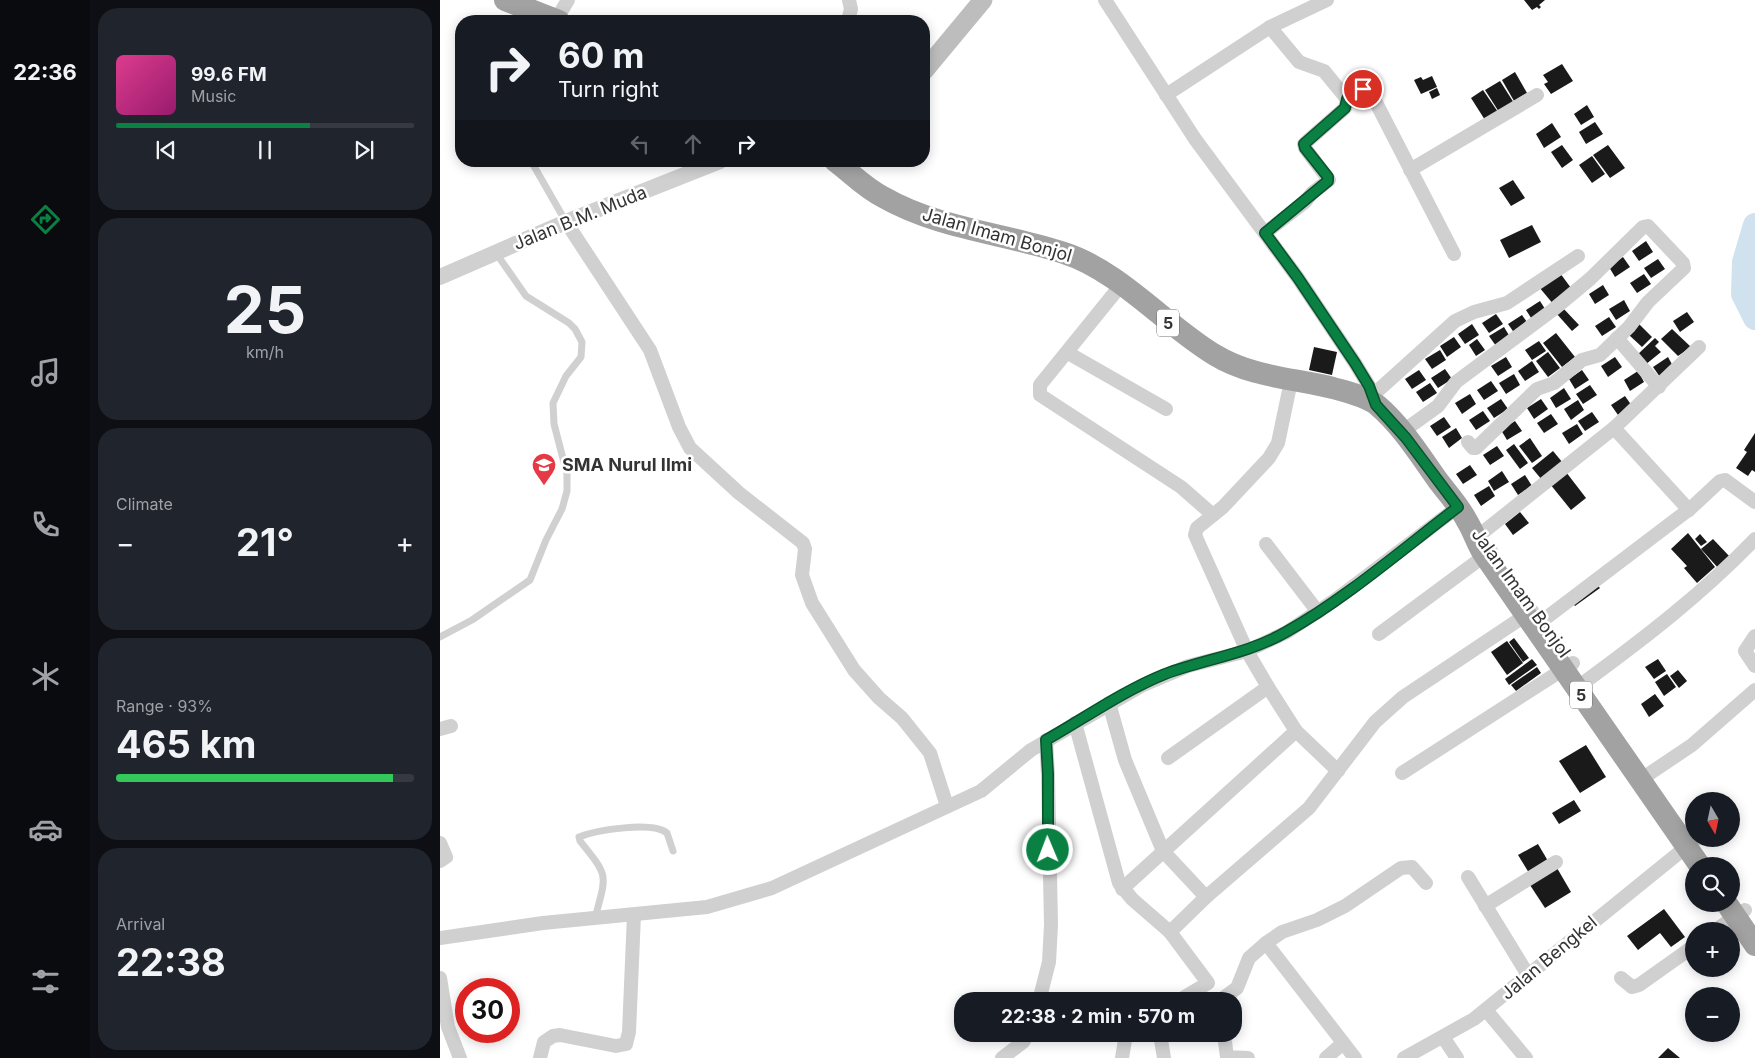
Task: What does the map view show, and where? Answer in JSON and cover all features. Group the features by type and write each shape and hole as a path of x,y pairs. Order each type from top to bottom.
{"highway":[{"path":"505,0 542,15"},
{"name":"Jalan Imam Bonjol","path":"845,167 860,182 883,198 910,210 944,223 1066,253 1088,263 1121,286 1192,342 1221,359 1257,373 1330,388 1374,400 1402,432 1477,535 1574,671 1645,777 1685,830"},
{"path":"1741,913 1755,944"}],"main road":[{"path":"930,64 983,0"}],"street":[{"path":"560,15 568,0"},
{"path":"848,0 851,9 850,15"},
{"path":"1105,0 1195,139 1298,278 1355,363 1374,400 1455,321 1468,314 1507,303 1578,256"},
{"path":"1166,95 1270,27 1327,0"},
{"path":"1270,27 1299,62 1324,71 1347,99"},
{"path":"1265,233 1305,202 1312,193 1328,180 1304,144 1345,108 1347,99 1365,88 1369,88 1454,254"},
{"path":"1410,170 1537,95"},
{"name":"Jalan B.M. Muda","path":"440,277 566,222 705,167"},
{"path":"566,222 650,350 679,428 690,448 739,493 803,543 805,549 802,575 812,603 854,670 879,698 902,718 930,753 947,806"},
{"path":"1402,432 1441,403 1456,382 1548,315 1590,279 1643,227 1648,226 1685,267 1648,302 1617,338 1600,354 1582,360 1554,383 1537,389 1476,448 1473,448 1468,442"},
{"path":"1121,286 1040,385 1039,392 1042,398 1181,487 1212,515"},
{"path":"1617,338 1632,353 1659,387"},
{"path":"1379,634 1477,535 1614,428 1699,347"},
{"path":"1068,353 1166,409"},
{"path":"1291,381 1278,443 1262,465 1224,507 1197,528 1195,535 1247,650 1268,687 1296,731 1338,771"},
{"path":"1614,428 1689,510"},
{"path":"1170,932 1206,897 1309,808 1375,722 1398,702 1534,615 1689,510 1722,480 1755,502"},
{"path":"440,938 543,923 707,907 772,888 986,787 1046,740 1109,703 1164,675 1188,666 1247,650 1287,632 1318,612 1477,535"},
{"path":"1402,772 1574,671 1655,630 1703,590 1755,539"},
{"path":"1266,544 1318,612"},
{"path":"1755,636 1745,651 1755,666"},
{"path":"1168,758 1268,687"},
{"path":"1645,777 1692,745 1755,690"},
{"path":"1109,703 1125,760 1163,851 1206,897"},
{"path":"1075,723 1117,877 1122,889 1170,932 1215,992"},
{"path":"1122,889 1296,731"},
{"path":"1041,992 1049,962 1051,925 1046,740"},
{"path":"440,842 446,857 440,862"},
{"name":"Jalan Bengkel","path":"1404,1058 1443,1037 1486,1010 1685,847"},
{"path":"1485,906 1556,862"},
{"path":"1232,992 1237,988 1249,958 1282,932 1317,920 1345,906 1401,868 1412,868 1426,883"},
{"path":"1468,877 1528,975"},
{"path":"1728,922 1741,913"},
{"path":"540,1058 544,1042 553,1036 560,1035 616,1046 626,1044 629,1032 634,915"},
{"path":"1266,943 1355,1058"},
{"path":"1621,978 1632,987 1639,985 1685,952"},
{"path":"440,978 448,1027 460,1058"},
{"path":"1193,992 1208,983"},
{"path":"1486,1010 1526,1058"},
{"path":"1443,1037 1457,1058"},
{"path":"1002,1058 1023,1042"},
{"path":"1122,1058 1125,1042"},
{"path":"1161,1042 1164,1058"},
{"path":"1225,1042 1227,1057 1248,1058"},
{"path":"1326,1058 1343,1043"}],"lane":[{"path":"534,167 566,222"},
{"path":"440,637 472,620 530,580 546,540 562,509 567,491 567,474 554,424 553,403 566,376 580,356 582,342 575,329 569,323 526,296 496,253"},
{"path":"594,919 604,878 600,865 580,841 580,837 604,831 654,827 667,833 673,851"}],"building":[{"path":"1524,0 1545,0 1539,5 1541,7 1539,9 1537,7 1532,10"},
{"path":"1562,64 1573,81 1551,94 1544,84 1548,82 1543,75"},
{"path":"1515,72 1527,93 1514,101 1502,80"},
{"path":"1432,76 1437,87 1421,94 1414,80 1421,77 1423,80"},
{"path":"1500,81 1514,103 1499,112 1485,90"},
{"path":"1437,88 1440,95 1432,99 1429,92"},
{"path":"1483,90 1498,112 1485,120 1471,98"},
{"path":"1587,105 1594,117 1581,125 1574,114"},
{"path":"1595,122 1603,134 1586,144 1579,132"},
{"path":"1552,123 1561,137 1544,148 1536,134"},
{"path":"1562,145 1573,160 1562,168 1551,152"},
{"path":"1608,145 1625,168 1610,178 1593,155"},
{"path":"1592,156 1605,174 1592,183 1579,165"},
{"path":"1513,180 1525,198 1511,206 1499,188"},
{"path":"1532,225 1541,242 1509,258 1500,240"},
{"path":"1646,241 1653,252 1639,261 1632,251"},
{"path":"1623,257 1630,267 1615,277 1609,267"},
{"path":"1658,259 1665,269 1651,278 1644,268"},
{"path":"1560,273 1571,288 1554,305 1539,287"},
{"path":"1644,274 1651,284 1637,293 1630,283"},
{"path":"1603,285 1609,295 1595,304 1589,294"},
{"path":"1624,300 1630,311 1616,320 1609,309"},
{"path":"1540,301 1547,312 1533,321 1526,310"},
{"path":"1562,307 1579,325 1572,331 1556,313"},
{"path":"1687,312 1694,322 1680,332 1673,321"},
{"path":"1496,314 1503,324 1489,333 1482,323"},
{"path":"1522,315 1529,325 1515,334 1508,324"},
{"path":"1609,317 1616,327 1602,336 1595,326"},
{"path":"1472,324 1479,335 1465,344 1458,334"},
{"path":"1639,324 1652,337 1642,347 1629,335"},
{"path":"1504,327 1510,337 1496,346 1489,336"},
{"path":"1672,329 1691,347 1678,356 1661,339"},
{"path":"1556,333 1575,357 1562,367 1543,343"},
{"path":"1454,337 1461,347 1447,357 1440,346"},
{"path":"1655,338 1659,342 1655,346 1661,352 1645,365 1636,356"},
{"path":"1477,339 1485,350 1476,356 1469,345"},
{"path":"1539,341 1546,351 1532,360 1525,350"},
{"path":"1314,347 1337,352 1332,375 1309,370"},
{"path":"1440,350 1446,360 1432,369 1425,359"},
{"path":"1548,352 1560,368 1548,377 1536,361"},
{"path":"1506,357 1512,367 1498,376 1491,366"},
{"path":"1615,357 1622,367 1608,377 1601,366"},
{"path":"1668,357 1674,368 1660,377 1653,367"},
{"path":"1532,361 1539,372 1525,381 1518,371"},
{"path":"1445,369 1452,379 1438,388 1431,378"},
{"path":"1419,370 1426,380 1412,389 1405,379"},
{"path":"1582,370 1589,380 1575,389 1569,379"},
{"path":"1638,371 1644,382 1630,391 1624,380"},
{"path":"1514,374 1520,385 1506,394 1499,383"},
{"path":"1491,381 1498,391 1484,400 1477,390"},
{"path":"1430,383 1437,393 1423,402 1416,392"},
{"path":"1590,385 1597,395 1583,404 1576,394"},
{"path":"1564,388 1571,399 1556,408 1550,398"},
{"path":"1470,394 1476,404 1462,414 1455,403"},
{"path":"1625,396 1632,406 1618,415 1611,405"},
{"path":"1501,399 1508,409 1494,418 1487,408"},
{"path":"1541,399 1548,409 1534,419 1527,408"},
{"path":"1578,400 1584,410 1571,420 1564,409"},
{"path":"1483,411 1490,421 1476,430 1469,420"},
{"path":"1592,412 1599,422 1585,431 1578,421"},
{"path":"1551,414 1558,424 1544,433 1537,423"},
{"path":"1444,417 1451,427 1437,436 1430,426"},
{"path":"1515,421 1522,431 1507,440 1501,430"},
{"path":"1577,424 1583,434 1569,444 1562,433"},
{"path":"1456,428 1462,438 1449,448 1442,437"},
{"path":"1755,433 1755,472 1752,470 1748,476 1736,468 1747,452 1744,450"},
{"path":"1530,438 1542,456 1532,463 1519,446"},
{"path":"1514,444 1528,463 1520,469 1506,450"},
{"path":"1497,446 1504,456 1490,465 1483,455"},
{"path":"1553,451 1563,463 1542,480 1532,468"},
{"path":"1470,465 1477,475 1463,484 1456,474"},
{"path":"1502,471 1509,482 1494,491 1488,481"},
{"path":"1566,472 1586,498 1571,510 1550,484"},
{"path":"1525,475 1532,486 1518,495 1511,484"},
{"path":"1489,486 1495,496 1481,506 1474,495"},
{"path":"1520,512 1529,523 1513,535 1505,524"},
{"path":"1688,533 1715,567 1697,583 1684,568 1687,566 1671,549"},
{"path":"1700,534 1707,542 1701,546 1695,539"},
{"path":"1713,539 1731,558 1719,569 1701,549"},
{"path":"1596,584 1600,588 1575,606 1571,602"},
{"path":"1514,638 1529,658 1523,662 1509,642"},
{"path":"1507,641 1523,663 1507,675 1491,652"},
{"path":"1532,659 1537,665 1509,685 1505,679"},
{"path":"1658,659 1666,671 1654,679 1645,667"},
{"path":"1537,667 1541,673 1516,691 1511,685"},
{"path":"1678,670 1687,681 1679,688 1670,676"},
{"path":"1667,674 1676,687 1664,696 1655,682"},
{"path":"1655,694 1664,706 1649,717 1641,704"},
{"path":"1586,745 1606,777 1580,793 1559,761"},
{"path":"1574,800 1581,811 1559,824 1552,813"},
{"path":"1538,844 1548,861 1529,873 1518,855"},
{"path":"1557,868 1571,892 1545,908 1530,885"},
{"path":"1664,909 1685,937 1671,947 1660,933 1638,950 1627,936"},
{"path":"1668,1048 1680,1058 1658,1058"}],"waterway":[{"path":"1755,225 1744,262 1743,294 1755,318"}],"place":[{"name":"SMA Nurul Ilmi","path":"544,486"}],"route":[{"path":"1048,850 1046,740 1143,684 1188,666 1255,648 1287,632 1335,600 1458,507 1406,438 1376,405 1373,394 1355,363 1298,278 1265,233 1305,202 1312,193 1328,181 1328,177 1305,148 1304,144 1345,108 1347,99 1363,89"}]}
